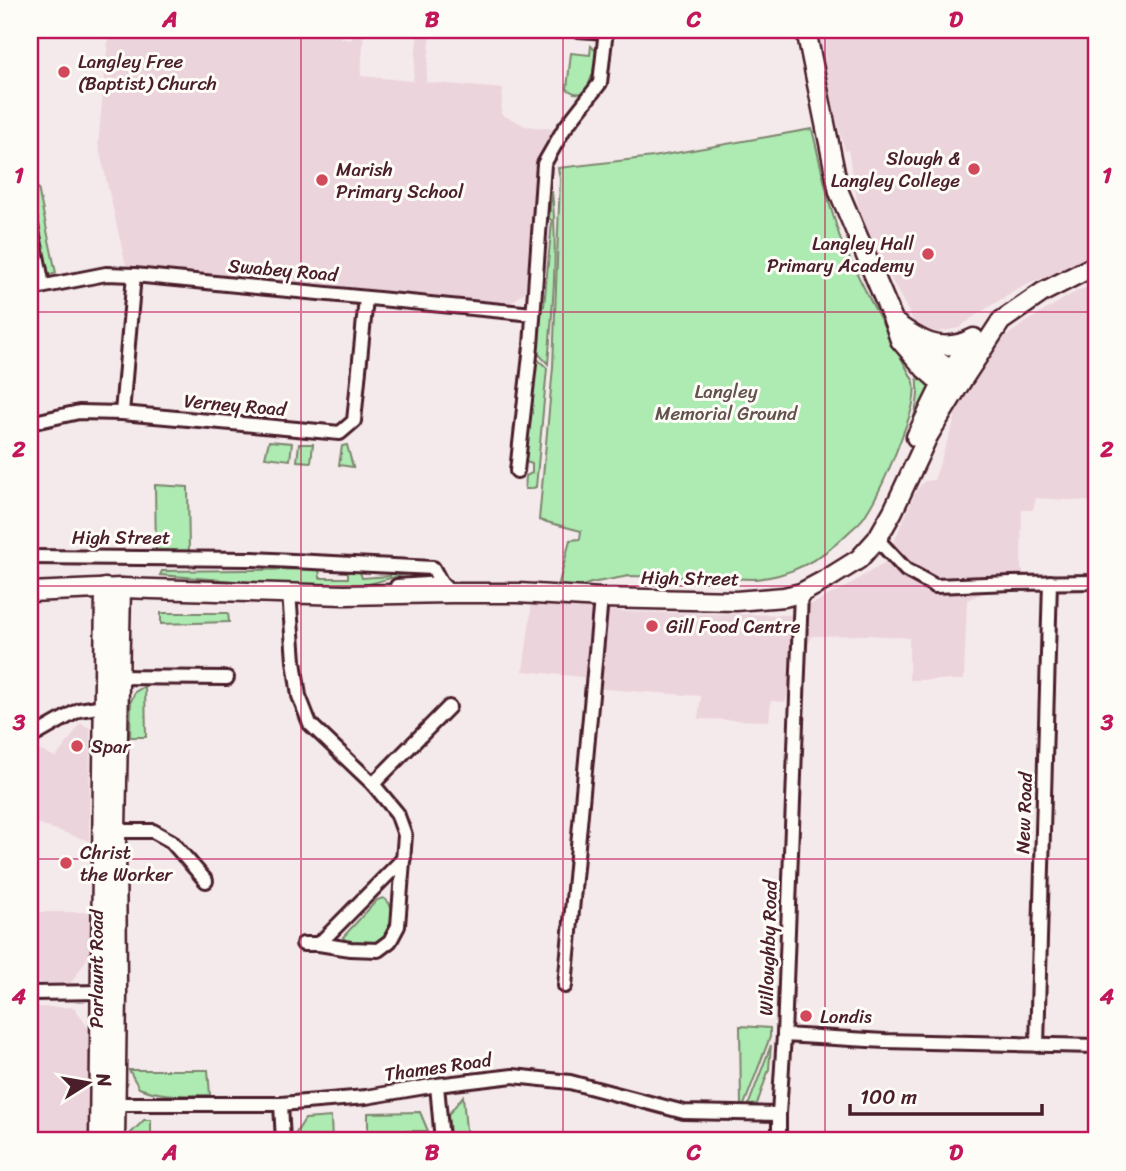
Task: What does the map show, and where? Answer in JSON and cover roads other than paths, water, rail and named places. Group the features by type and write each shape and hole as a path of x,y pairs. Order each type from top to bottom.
{"main road":[{"path":"806,30 839,192 894,322 951,379"},
{"path":"894,322 912,335 938,346 961,344 1002,321 1043,292 1096,265"},
{"path":"951,379 1002,321"},
{"path":"951,379 971,340"},
{"name":"High Street","path":"30,592 113,588 344,595 446,588 601,598 736,601 784,597 801,593 827,579 859,559 877,539 893,510 911,447 951,379"},
{"name":"Parlaunt Road","path":"99,1141 107,1103 113,588"},
{"name":"Parlaunt Road","path":"107,1103 115,1141"}],"street":[{"path":"517,471 533,314 544,164 564,129 600,83 605,31 578,30"},
{"path":"30,220 43,286"},
{"name":"Swabey Road","path":"30,289 106,274 134,275 533,314"},
{"path":"122,413 134,275"},
{"name":"Verney Road","path":"30,423 79,412 122,413 340,433 354,421 366,298"},
{"path":"877,539 906,570 935,586 1096,582"},
{"name":"High Street","path":"30,557 253,559 433,568 446,588"},
{"name":"New Road","path":"1037,1045 1051,582"},
{"path":"289,592 299,696 310,724 373,784 397,813 405,835 398,926 390,942 378,950 303,944"},
{"name":"Willoughby Road","path":"801,593 785,1035 885,1041 1096,1046"},
{"path":"565,986 601,598"},
{"path":"111,677 228,678"},
{"path":"30,738 79,710 110,705"},
{"path":"373,784 449,707"},
{"path":"109,831 153,831 171,841 206,881"},
{"path":"319,944 404,858"},
{"path":"30,993 109,992"},
{"path":"779,1141 785,1035"},
{"name":"Thames Road","path":"107,1103 281,1104 366,1097 437,1084 513,1076 570,1082 684,1112 779,1114"},
{"path":"437,1084 442,1141"},
{"path":"281,1104 283,1141"}],"place":[{"name":"Langley Free (Baptist) Church","path":"64,72"},
{"name":"Slough & Langley College","path":"974,169"},
{"name":"Marish Primary School","path":"322,180"},
{"name":"Langley Hall Primary Academy","path":"928,254"},
{"name":"Gill Food Centre","path":"652,626"},
{"name":"Spar","path":"77,746"},
{"name":"Christ the Worker","path":"66,863"},
{"name":"Londis","path":"806,1016"}],"park label":[{"name":"Langley Memorial Ground","path":"726,402"}]}
